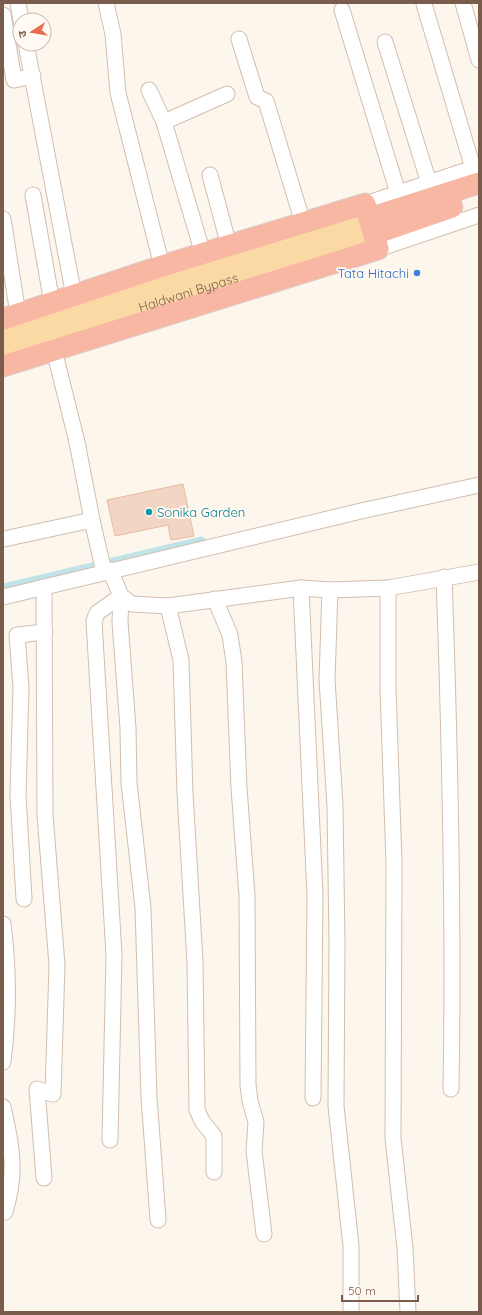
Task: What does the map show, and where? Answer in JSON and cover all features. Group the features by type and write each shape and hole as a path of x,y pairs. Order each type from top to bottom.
{"highway":[{"path":"3,366 54,350 372,226 477,173"},
{"path":"11,317 162,266 303,223 372,226 479,198"}],"main road":[{"name":"Haldwani Bypass","path":"3,334 372,226"},
{"name":"Haldwani Bypass","path":"3,350 372,226"}],"street":[{"path":"106,3 113,34 116,84 162,266"},
{"path":"463,3 479,60"},
{"path":"372,226 398,193 429,183 477,173 424,4"},
{"path":"342,10 398,193"},
{"path":"3,15 14,80 33,76"},
{"path":"239,39 257,97 266,101 303,223"},
{"path":"385,42 429,183"},
{"path":"28,52 74,296"},
{"path":"150,90 164,122 203,254"},
{"path":"164,122 227,94"},
{"path":"210,175 229,246"},
{"path":"33,195 52,303"},
{"path":"372,226 479,215"},
{"path":"3,218 11,317"},
{"path":"54,350 77,442 92,520 105,568 121,596 132,604 168,606 302,588 330,590 388,588 479,572"},
{"path":"3,596 44,587 105,568 479,486"},
{"path":"4,539 92,520"},
{"path":"444,577 451,868 451,1089"},
{"path":"44,587 46,632 45,815 57,965 54,1094 37,1089 44,1178"},
{"path":"302,588 315,895 313,1098"},
{"path":"388,588 388,688 394,862 393,1138 405,1248 408,1312"},
{"path":"330,590 327,678 335,806 337,943 336,1106 351,1246 351,1312"},
{"path":"110,1140 114,955 94,621 97,613 121,596"},
{"path":"121,596 120,622 128,728 130,783 143,908 149,1097 158,1220"},
{"path":"215,599 230,635 234,662 239,788 247,896 248,1085 250,1101 256,1122 254,1151 264,1234"},
{"path":"168,606 182,660 184,793 195,962 197,1110 202,1121 214,1136 214,1172"},
{"path":"24,899 18,795 21,687 17,635 46,632"},
{"path":"3,924 9,980 8,1024 3,1062"},
{"path":"3,1107 13,1154 12,1188 5,1212"}],"building":[{"name":"Sonika Garden","path":"183,484 194,536 171,540 168,525 115,536 107,500"}],"waterway":[{"path":"3,589 201,542"}],"place":[{"name":"Tata Hitachi","path":"417,273"},
{"name":"Sonika Garden","path":"149,512"}]}
